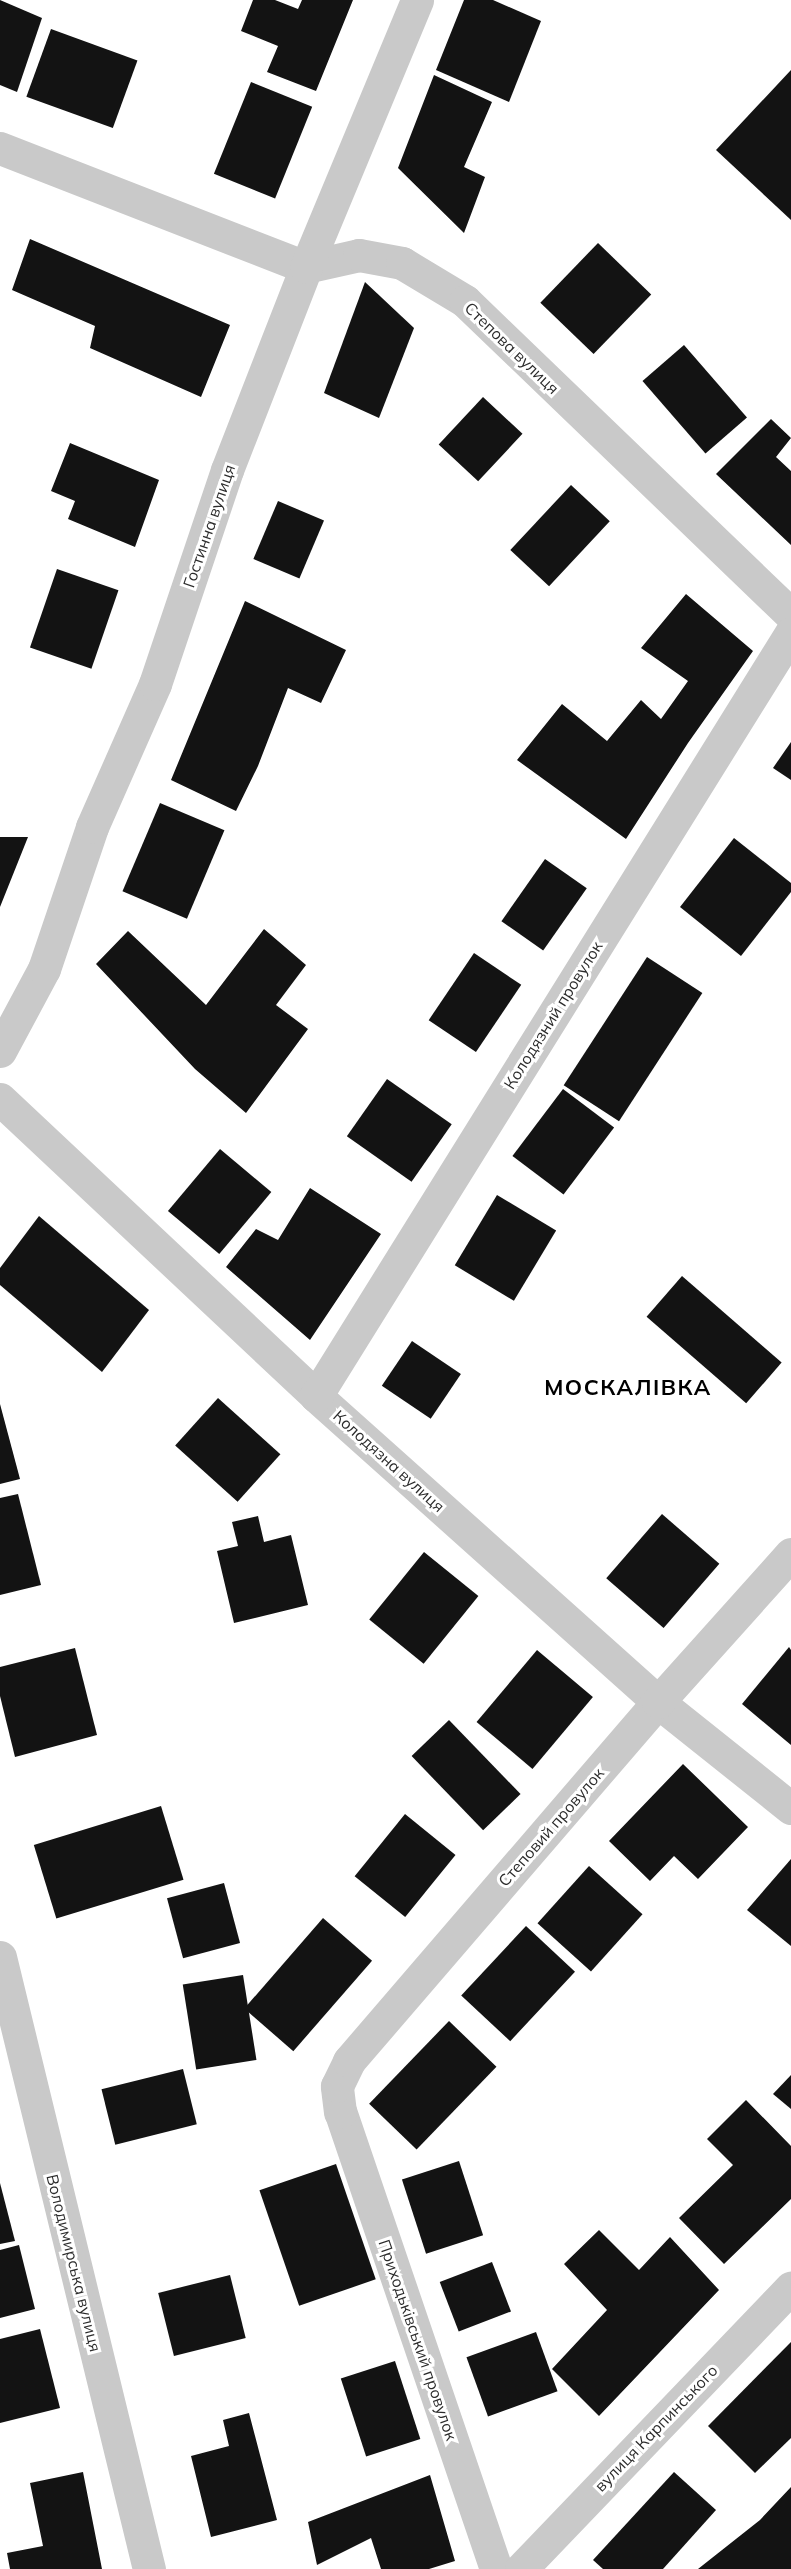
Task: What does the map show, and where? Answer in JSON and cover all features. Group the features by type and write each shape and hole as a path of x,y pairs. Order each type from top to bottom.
{"street":[{"name":"Гостинна вулиця","path":"0,1051 44,969 92,827 155,684 227,470 306,267 417,0"},
{"path":"0,148 306,267"},
{"name":"Степова вулиця","path":"306,267 359,255 402,263 465,302 791,615"},
{"name":"Колодязний провулок","path":"316,1396 791,633"},
{"name":"Колодязна вулиця","path":"0,1100 316,1396 658,1702 791,1808"},
{"name":"Степовий провулок","path":"340,2112 337,2086 349,2061 658,1702 791,1554"},
{"name":"Володимирська вулиця","path":"0,1957 149,2569"},
{"name":"Приходьківський провулок","path":"340,2112 496,2569"},
{"name":"вулиця Карпинського","path":"520,2569 791,2287"}],"building":[{"path":"0,0 42,18 17,92 0,85"},
{"path":"253,0 275,0 298,9 302,0 353,0 316,91 267,72 278,46 241,31"},
{"path":"464,0 493,0 541,21 509,102 436,70"},
{"path":"51,29 137,60 113,128 26,97"},
{"path":"791,70 791,220 716,150"},
{"path":"434,75 492,102 464,167 485,177 464,233 398,168"},
{"path":"251,82 312,107 275,199 214,174"},
{"path":"30,239 230,325 201,397 90,348 95,326 12,290"},
{"path":"598,243 651,294 594,354 540,303"},
{"path":"365,282 414,328 379,418 324,393"},
{"path":"684,345 747,417 705,454 642,381"},
{"path":"483,397 522,434 478,481 439,445"},
{"path":"771,419 791,438 776,457 791,471 791,545 716,474"},
{"path":"70,443 159,480 135,547 68,519 75,501 51,491"},
{"path":"571,485 610,521 549,586 510,550"},
{"path":"278,501 324,521 299,579 253,559"},
{"path":"57,569 118,590 91,669 30,647"},
{"path":"686,594 753,651 688,743 626,839 517,760 562,704 607,741 641,700 661,719 688,681 641,648"},
{"path":"245,601 346,650 321,703 288,688 258,766 236,811 171,780"},
{"path":"791,742 791,780 773,768"},
{"path":"160,803 224,830 187,919 122,891"},
{"path":"0,837 28,837 0,907"},
{"path":"734,838 791,883 791,892 741,956 680,907"},
{"path":"545,859 587,888 543,951 501,921"},
{"path":"264,929 306,965 276,1005 308,1029 246,1113 195,1069 96,964 128,931 206,1005"},
{"path":"474,953 521,985 476,1052 429,1020"},
{"path":"647,957 702,993 619,1121 564,1085"},
{"path":"387,1079 452,1124 412,1182 347,1136"},
{"path":"563,1089 614,1128 564,1195 512,1156"},
{"path":"220,1149 271,1192 219,1254 168,1211"},
{"path":"310,1188 381,1234 310,1340 226,1267 256,1229 278,1240"},
{"path":"497,1195 556,1231 514,1301 455,1265"},
{"path":"39,1216 149,1310 102,1372 0,1285 0,1268"},
{"path":"682,1276 782,1363 746,1403 647,1317"},
{"path":"412,1341 461,1374 431,1419 382,1386"},
{"path":"218,1398 280,1454 238,1502 175,1446"},
{"path":"0,1404 20,1479 0,1484"},
{"path":"18,1494 41,1585 0,1595 0,1498"},
{"path":"662,1514 719,1564 664,1628 606,1578"},
{"path":"258,1516 264,1542 291,1535 308,1605 234,1623 217,1551 238,1546 232,1522"},
{"path":"424,1552 478,1596 424,1664 369,1620"},
{"path":"789,1647 791,1650 791,1745 742,1704"},
{"path":"75,1648 97,1735 15,1757 0,1696 0,1667"},
{"path":"537,1650 593,1697 532,1769 477,1722"},
{"path":"449,1720 521,1794 483,1830 412,1756"},
{"path":"683,1764 748,1827 698,1879 674,1856 650,1881 609,1841"},
{"path":"161,1806 184,1880 56,1919 34,1845"},
{"path":"405,1814 456,1855 405,1917 355,1876"},
{"path":"791,1859 791,1946 747,1910"},
{"path":"589,1866 643,1914 591,1971 537,1923"},
{"path":"224,1883 240,1943 183,1958 167,1898"},
{"path":"323,1918 372,1961 293,2051 244,2009"},
{"path":"526,1926 575,1972 510,2041 461,1995"},
{"path":"243,1975 256,2060 196,2069 183,1985"},
{"path":"449,2021 496,2067 417,2150 369,2104"},
{"path":"183,2069 197,2124 115,2145 101,2089"},
{"path":"791,2075 791,2109 773,2094"},
{"path":"746,2100 791,2146 791,2199 724,2264 679,2218 733,2165 707,2139"},
{"path":"459,2161 483,2235 426,2254 402,2180"},
{"path":"336,2164 376,2279 299,2306 259,2190"},
{"path":"0,2183 15,2241 0,2244"},
{"path":"599,2230 639,2270 670,2237 719,2290 599,2416 552,2369 607,2310 564,2264"},
{"path":"19,2245 35,2309 0,2318 0,2250"},
{"path":"492,2262 511,2311 459,2332 440,2282"},
{"path":"230,2275 246,2338 174,2356 158,2293"},
{"path":"40,2329 60,2408 0,2423 0,2339"},
{"path":"536,2332 558,2391 488,2417 466,2357"},
{"path":"791,2342 791,2438 755,2473 708,2426"},
{"path":"395,2361 420,2439 366,2457 341,2379"},
{"path":"249,2413 277,2520 211,2537 191,2456 229,2446 223,2420"},
{"path":"83,2472 102,2569 10,2569 7,2553 43,2546 30,2483"},
{"path":"674,2472 716,2510 663,2569 603,2569 593,2560"},
{"path":"430,2475 455,2561 429,2569 381,2569 371,2538 317,2565 308,2522"},
{"path":"791,2487 791,2569 698,2569 760,2520"}],"district":[{"name":"МОСКАЛІВКА","path":"628,1388"}]}
